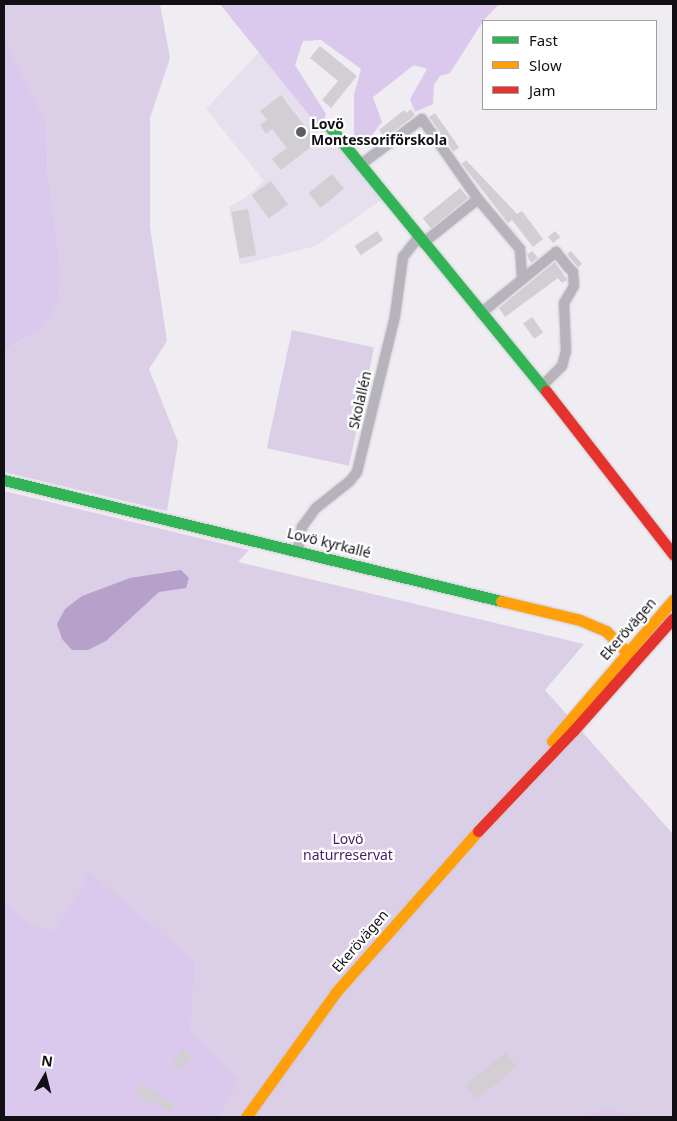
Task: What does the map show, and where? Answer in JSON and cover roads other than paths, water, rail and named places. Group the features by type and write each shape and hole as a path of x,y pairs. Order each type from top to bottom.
{"street":[{"path":"360,166 422,119 478,199 520,248 522,279"},
{"path":"329,126 420,241 542,386 673,554"},
{"name":"Skolallén","path":"298,550 302,527 316,508 350,481 357,472 396,316 403,258 420,241 478,199"},
{"path":"480,313 556,252 573,272 574,286 564,303 566,351 562,366 542,386"},
{"name":"Lovö kyrkallé","path":"4,480 580,620 606,632 631,656"},
{"name":"Ekerövägen","path":"246,1117 336,992 510,795 569,735 673,600"},
{"name":"Ekerövägen","path":"631,656 673,618"}],"place":[{"name":"Lovö Montessoriförskola","path":"301,132"}],"park label":[{"name":"Lovö naturreservat","path":"348,848"}]}
